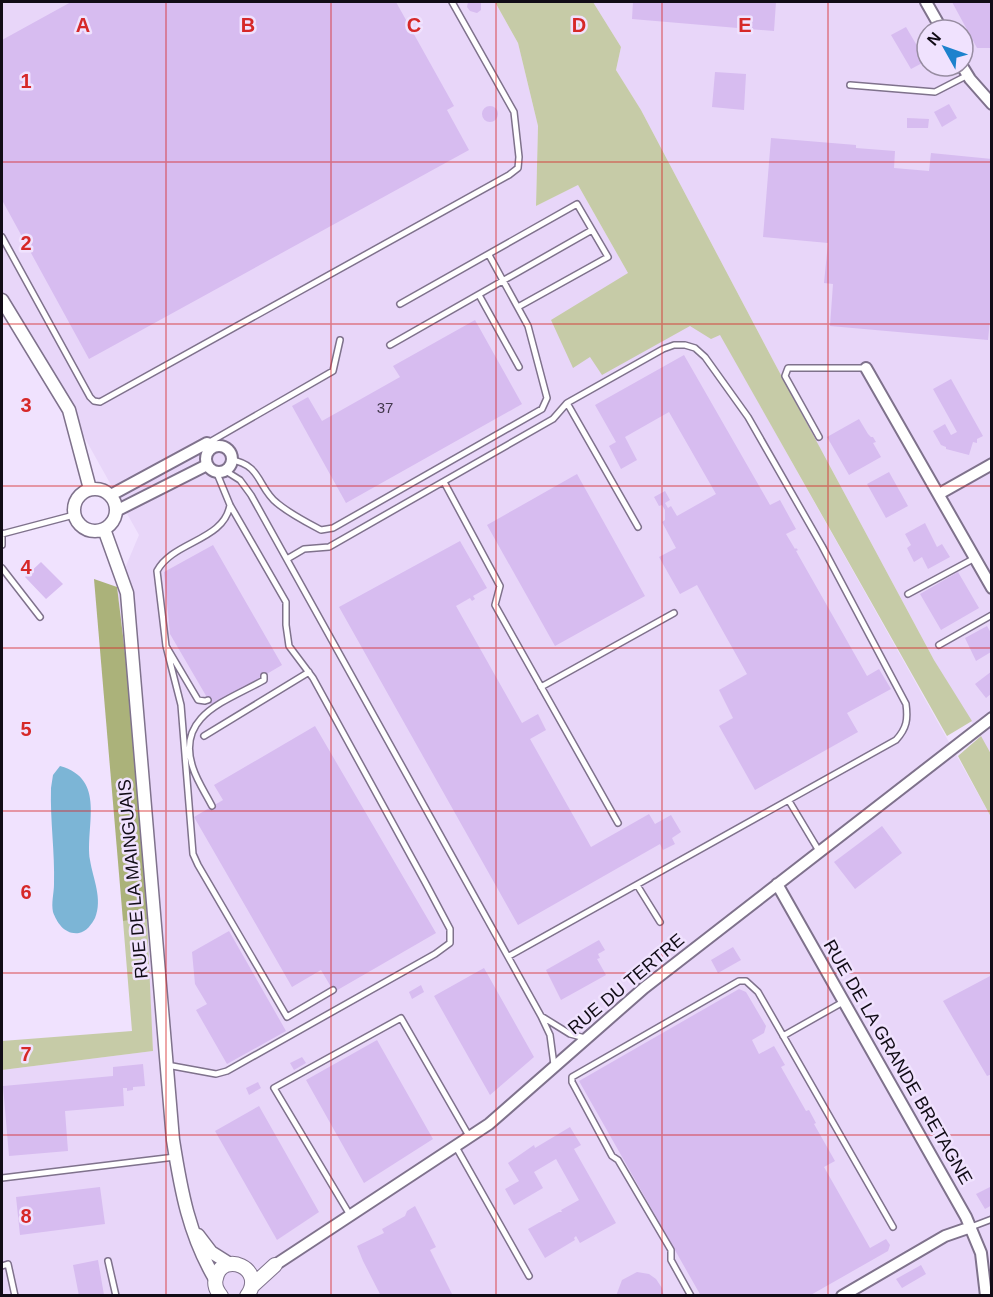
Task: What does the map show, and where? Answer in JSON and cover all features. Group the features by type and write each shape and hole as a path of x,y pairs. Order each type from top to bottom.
{"main road":[{"path":"221,1296 215,1286 215,1279 220,1269 230,1264 244,1267 275,1265"},
{"path":"250,1291 275,1265"},
{"path":"244,1267 251,1275 250,1291"}],"street":[{"path":"926,2 935,18"},
{"path":"971,78 992,104"},
{"path":"2,300 69,410 90,489"},
{"path":"866,368 992,588"},
{"path":"111,495 211,445 227,449 231,460 216,469 116,511"},
{"path":"211,445 206,455 216,469"},
{"path":"939,494 992,464"},
{"path":"98,489 111,495 116,511 113,520 104,529 98,531 85,529 80,525 74,515 75,501 84,491 98,489"},
{"name":"RUE DE LA MAINGUAIS","path":"104,529 128,593 176,1157 182,1195 191,1227 202,1257 215,1279"},
{"name":"RUE DU TERTRE","path":"275,1265 489,1124 653,981 992,718"},
{"name":"RUE DE LA GRANDE BRETAGNE","path":"777,884 970,1227 981,1253 986,1296"},
{"name":"RUE DE LA MAINGUAIS","path":"191,1227 211,1252 230,1264"},
{"path":"842,1296 945,1236 970,1227"}],"lane":[{"path":"2,237 90,397 100,402 518,168 519,156 514,112 452,2"},
{"path":"850,85 934,92 955,78"},
{"path":"400,304 577,204 608,256 518,307"},
{"path":"390,345 592,230"},
{"path":"231,460 248,466 276,503 321,530 333,528 542,410 547,398 528,326 489,255"},
{"path":"478,295 519,367"},
{"path":"211,445 333,371 340,340"},
{"path":"287,559 304,549 329,547 553,419 567,403 674,345 695,348 705,357 748,417 822,546 906,704 908,719 904,732 896,740 789,801 509,957"},
{"path":"819,437 786,376 788,368 866,368"},
{"path":"567,403 638,527"},
{"path":"167,1065 216,1074 227,1071 435,954 450,943 450,929 309,672 289,646 285,625 286,602 230,505 216,469"},
{"path":"216,469 240,480 246,487 287,559 541,1016 554,1052 554,1067"},
{"path":"444,482 500,586 495,605 618,823"},
{"path":"230,505 228,516 220,525 165,559 157,571 166,646 181,705 193,854 287,1017 333,990"},
{"path":"2,545 2,534 74,515"},
{"path":"908,594 975,558"},
{"path":"2,568 40,617"},
{"path":"541,687 674,613"},
{"path":"939,645 992,615"},
{"path":"166,646 198,700 208,700"},
{"path":"204,736 309,672"},
{"path":"212,806 193,768 189,747 190,734 194,725 211,710 264,680 264,676"},
{"path":"789,801 819,851"},
{"path":"637,885 660,922"},
{"path":"691,1296 671,1260 671,1250 618,1160 612,1156 572,1082 572,1077 739,981 746,981 758,992 893,1227"},
{"path":"783,1036 844,1001"},
{"path":"541,1016 570,1034 586,1038"},
{"path":"350,1215 274,1088 401,1018 470,1138"},
{"path":"456,1147 529,1276"},
{"path":"2,1178 176,1157"},
{"path":"970,1227 992,1220"},
{"path":"108,1261 116,1296"},
{"path":"2,1266 8,1264 15,1296"}],"shaded area":[{"path":"2,2 495,2 518,43 538,126 536,206 578,185 628,273 720,334 991,817 991,1295 2,1295 2,1070 153,1051 133,711 117,587 139,535 2,290"},
{"path":"593,2 991,2 991,754 934,660 641,110 616,70 621,47"}],"green space":[{"path":"495,2 593,2 621,47 616,70 641,110 934,660 972,721 947,736 720,335 711,339 690,326 602,375 590,357 573,368 551,320 628,273 578,185 536,206 538,126 518,43"},
{"path":"94,579 117,587 135,753 147,919 123,921"},
{"path":"981,736 991,754 991,817 958,756"},
{"path":"147,919 153,1051 2,1070 2,1041 132,1031 123,921"}],"water":[{"path":"60,766 75,772 84,781 91,805 89,847 98,904 92,923 79,933 70,932 62,927 52,909 54,872 51,788 53,775"}],"building":[{"path":"71,2 396,2 454,106 447,110 469,150 89,359 2,200 2,40"},
{"path":"468,2 481,2 481,10 477,13 470,11 467,7"},
{"path":"633,2 776,2 774,31 632,19"},
{"path":"952,2 992,2 992,48 977,48 975,18 961,18"},
{"path":"906,27 915,42 915,67 911,69 891,35"},
{"path":"715,72 746,74 744,110 712,107"},
{"path":"949,104 957,118 942,127 934,112"},
{"path":"490,106 498,114 490,122 482,114"},
{"path":"907,118 929,119 928,128 907,128"},
{"path":"771,138 856,145 856,148 895,151 894,168 929,171 931,153 992,159 992,300 988,340 830,326 833,284 824,283 828,243 763,237"},
{"path":"475,320 522,404 346,503 292,406 308,397 322,421 400,377 393,366"},
{"path":"684,355 770,505 780,500 796,529 786,534 798,550 796,551 867,676 879,669 891,689 847,713 858,732 755,790 719,726 733,718 719,690 747,674 697,585 680,594 659,557 676,548 662,522 665,520 665,510 662,505 659,506 654,497 665,491 670,500 665,503 668,508 671,506 677,516 716,494 669,412 625,437 637,460 621,469 609,446 616,442 595,405"},
{"path":"951,379 983,436 977,439 977,443 973,442 969,455 946,449 933,431 945,424 951,435 957,432 933,389"},
{"path":"859,419 876,442 873,443 881,457 849,475 827,437"},
{"path":"889,472 908,506 886,518 867,484"},
{"path":"577,474 645,596 555,646 487,525"},
{"path":"925,523 937,547 942,544 950,557 928,569 922,557 914,562 907,548 911,545 905,534"},
{"path":"460,541 487,588 473,596 475,599 472,601 470,598 456,606 522,723 538,714 546,730 530,739 591,847 649,814 655,824 671,815 681,832 672,838 675,844 663,850 660,844 518,925 339,607"},
{"path":"213,545 282,665 212,706 170,634 164,572"},
{"path":"41,562 63,584 46,599 25,577"},
{"path":"958,572 979,608 941,630 920,594"},
{"path":"987,626 992,635 991,652 976,661 965,638"},
{"path":"992,671 992,693 986,698 975,684"},
{"path":"315,726 436,933 334,992 321,970 292,987 194,817 223,800 214,785"},
{"path":"882,826 902,853 855,889 834,862"},
{"path":"229,931 286,1031 227,1064 196,1010 207,1004 195,984 192,952"},
{"path":"599,940 605,950 598,954 600,958 597,959 606,975 561,1000 546,970"},
{"path":"733,947 741,960 718,973 711,960"},
{"path":"484,968 534,1057 490,1095 434,996"},
{"path":"992,975 992,1074 987,1076 943,1001"},
{"path":"421,985 424,992 412,999 409,992"},
{"path":"739,989 746,992 766,1026 764,1033 752,1040 759,1054 774,1046 785,1065 781,1067 806,1111 809,1110 816,1123 814,1124 835,1161 824,1167 870,1248 886,1239 890,1245 888,1251 809,1296 701,1296 579,1081"},
{"path":"377,1040 433,1139 364,1183 306,1080"},
{"path":"302,1057 306,1063 294,1070 290,1063"},
{"path":"143,1064 145,1086 133,1087 133,1090 127,1091 127,1088 123,1088 124,1106 65,1111 68,1151 9,1156 3,1086 113,1076 113,1067"},
{"path":"258,1082 261,1088 249,1095 246,1088"},
{"path":"259,1106 319,1212 277,1240 215,1131"},
{"path":"570,1127 581,1145 574,1149 616,1223 580,1243 576,1236 575,1240 545,1258 528,1229 562,1212 561,1210 579,1200 556,1159 534,1172 543,1188 514,1205 505,1189 519,1181 508,1163 534,1145 535,1148"},
{"path":"992,1186 992,1205 985,1209 976,1194"},
{"path":"100,1187 105,1224 20,1235 16,1197"},
{"path":"415,1206 436,1247 430,1250 453,1296 381,1296 363,1261 357,1246 384,1233 382,1229 405,1216 407,1211"},
{"path":"98,1260 104,1295 79,1296 73,1265"},
{"path":"921,1265 926,1274 902,1288 896,1279"},
{"path":"637,1272 649,1274 656,1279 664,1296 616,1296 622,1280"}]}
